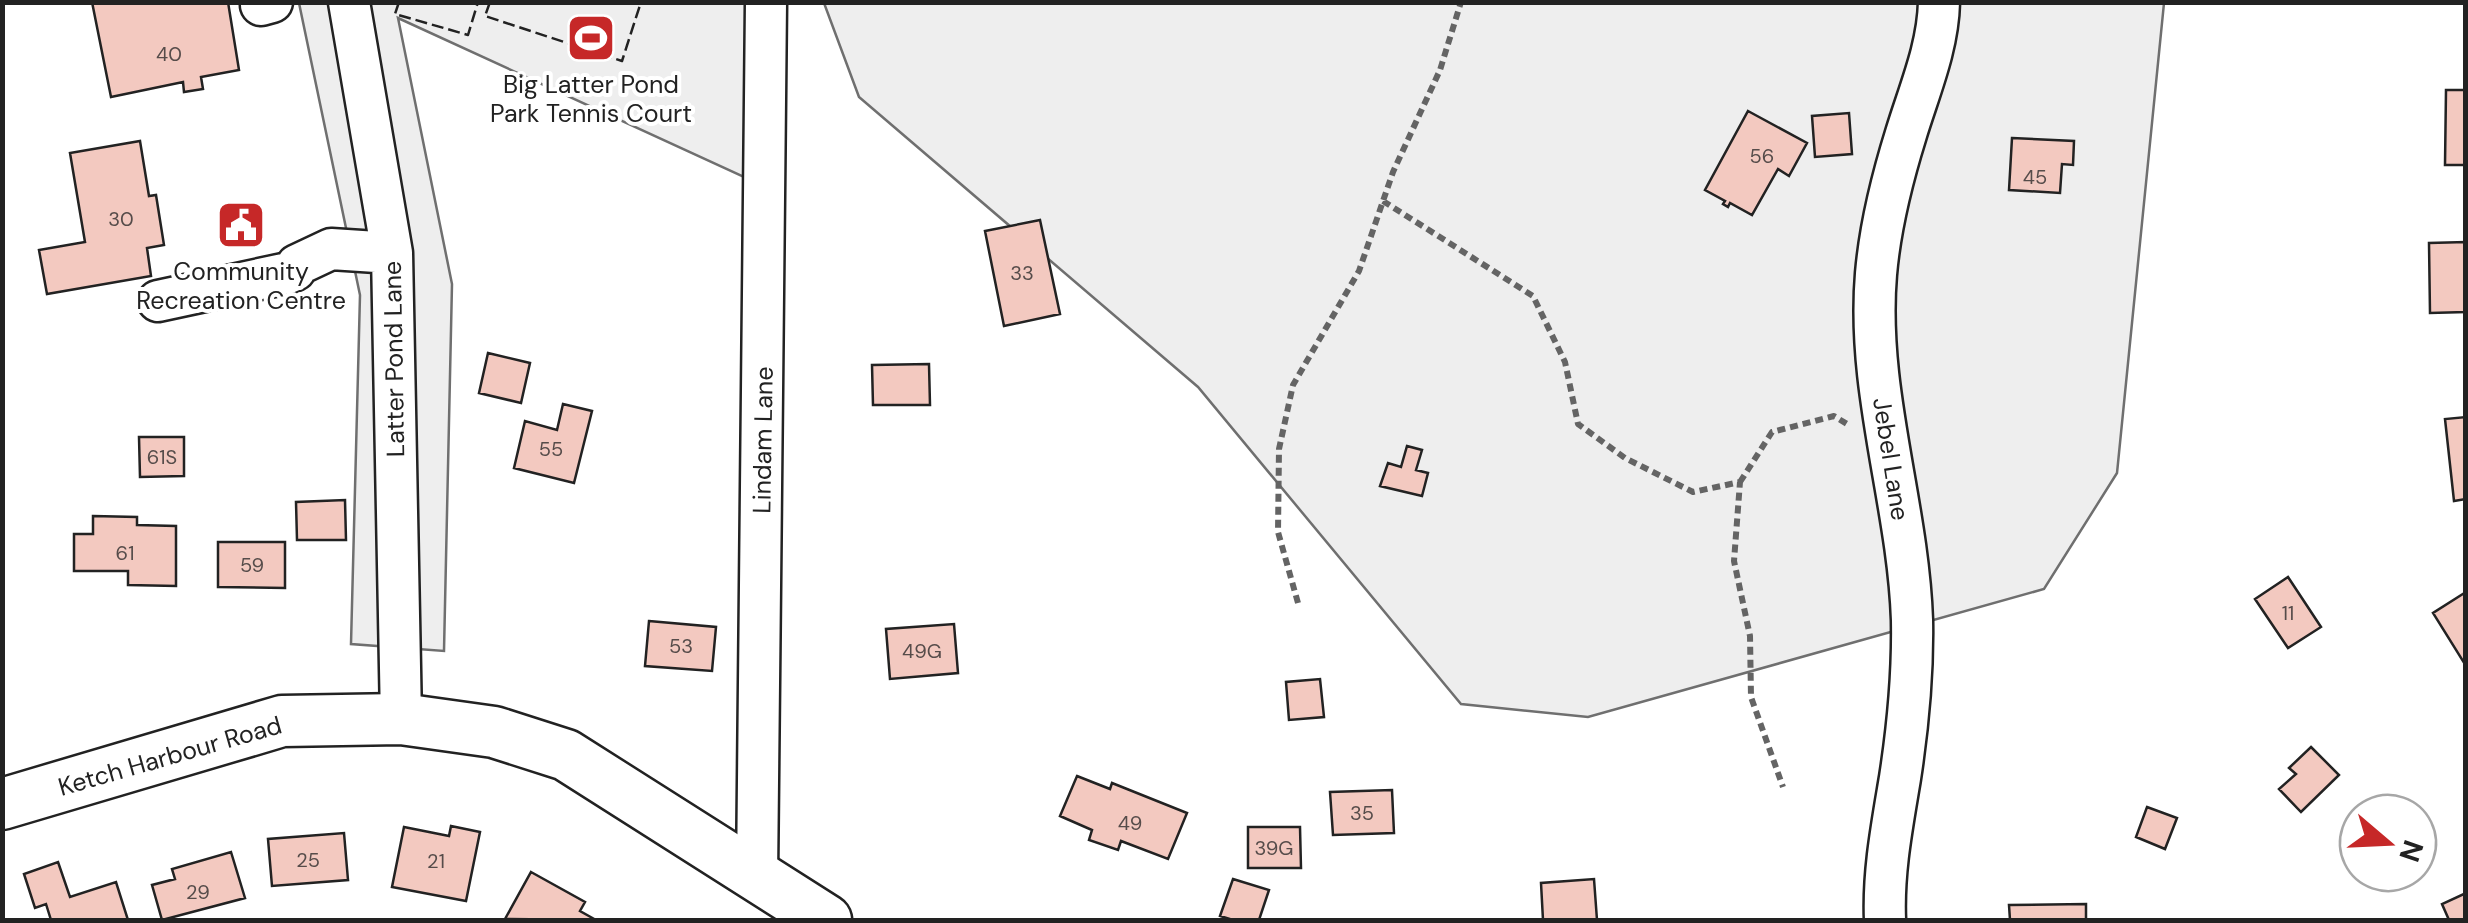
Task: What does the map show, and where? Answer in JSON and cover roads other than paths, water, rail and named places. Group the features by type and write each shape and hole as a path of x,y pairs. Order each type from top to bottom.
{"main road":[{"name":"Ketch Harbour Road","path":"2,804 282,722 402,719 494,732 566,755 826,920"}],"street":[{"name":"Latter Pond Lane","path":"349,2 392,253 402,719"},
{"name":"Lindam Lane","path":"758,878 766,2"},
{"name":"Jebel Lane","path":"1885,920 1887,853 1904,742 1912,652 1910,582 1877,358 1876,276 1895,172 1934,45 1940,2"},
{"path":"158,301 288,273 331,248 392,253"}],"place":[{"name":"Big Latter Pond Park Tennis Court","path":"591,38"},
{"name":"Community Recreation Centre","path":"241,225"}]}
